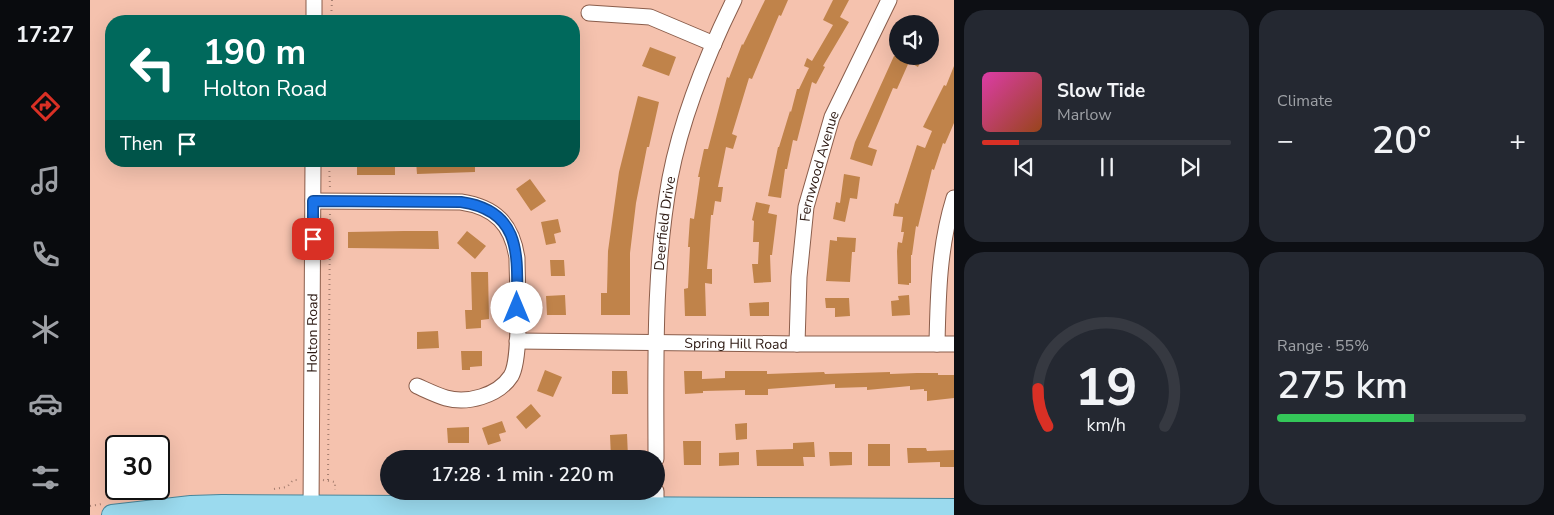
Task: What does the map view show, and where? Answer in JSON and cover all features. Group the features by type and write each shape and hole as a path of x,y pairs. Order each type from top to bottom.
{"main road":[{"path":"665,499 954,509"},
{"path":"112,515 192,506 312,510 625,500"}],"street":[{"path":"314,0 314,15"},
{"name":"Deerfield Drive","path":"656,450 658,283 661,238 670,178 686,115 700,74 734,0"},
{"name":"Fernwood Avenue","path":"797,344 798,277 806,207 832,117 889,0"},
{"path":"589,13 650,17 714,44"},
{"name":"Holton Road","path":"312,510 313,167"},
{"path":"937,344 940,264 954,198"},
{"path":"313,201 461,202 476,204 489,210 505,224 515,244 517,258 517,355 511,376 495,391 475,399 447,398 417,386"},
{"name":"Spring Hill Road","path":"517,341 954,344"}],"path":[{"path":"331,15 332,0"},
{"path":"328,480 329,167"}],"building":[{"path":"765,0 788,0 781,16 779,15 752,79 749,78 732,134 737,136 733,149 726,147 718,187 723,187 721,202 715,201 713,215 711,215 707,269 712,269 712,284 705,283 706,316 685,316 684,289 688,288 690,218 694,219 700,177 698,177 704,149 708,149 727,77 729,78 742,44"},
{"path":"833,0 849,0 840,17 849,22 823,66 825,67 816,84 812,82 797,141 793,140 787,169 785,169 781,198 768,196 778,147 797,89 799,89 809,68 804,66 807,58 812,61 833,25 823,20"},
{"path":"650,47 676,57 669,76 642,66"},
{"path":"890,65 908,65 897,89 893,88 868,147 877,150 872,166 850,159 855,142"},
{"path":"954,66 954,123 945,144 943,143 934,170 932,169 918,227 916,226 911,255 911,283 909,285 898,284 898,242 902,243 904,232 901,232 903,217 893,216 895,203 898,204 917,145 925,148 932,131 923,127 944,85 946,86"},
{"path":"638,96 659,102 649,147 647,147 636,203 630,253 630,315 601,315 601,293 607,293 608,251 619,172"},
{"path":"357,167 395,167 395,175 357,175"},
{"path":"416,167 475,167 475,172 417,174"},
{"path":"844,174 860,177 857,199 850,198 845,222 833,219 836,202 840,203"},
{"path":"530,179 546,201 531,211 516,189"},
{"path":"756,202 770,205 768,213 777,215 772,255 770,255 771,282 754,283 752,264 758,264 759,242 753,242 754,221 752,220"},
{"path":"558,219 561,232 554,234 556,243 546,245 541,222"},
{"path":"438,231 439,249 348,248 348,232"},
{"path":"467,231 486,246 475,259 457,243"},
{"path":"837,237 856,238 855,252 852,252 850,282 826,281 830,240 837,241"},
{"path":"550,260 564,260 565,276 551,276"},
{"path":"471,272 488,272 489,319 481,320 481,328 466,329 465,310 472,310"},
{"path":"565,295 566,315 547,315 546,296"},
{"path":"909,295 910,315 892,316 891,301 899,300 898,296"},
{"path":"825,298 849,298 850,316 835,317 835,308 826,308"},
{"path":"769,302 769,316 750,316 749,303"},
{"path":"438,331 439,348 417,349 417,332"},
{"path":"461,351 482,351 482,366 470,367 470,370 462,370"},
{"path":"545,370 562,377 553,397 537,391"},
{"path":"612,371 627,371 628,394 612,394"},
{"path":"684,371 702,371 702,379 725,378 725,371 767,371 767,374 824,372 825,374 938,373 938,375 954,375 954,398 927,401 927,391 924,391 924,389 910,390 910,386 867,390 867,387 835,388 835,384 768,389 768,395 745,395 745,390 703,391 703,393 685,394"},
{"path":"531,404 541,416 526,429 516,417"},
{"path":"502,421 506,432 499,434 501,441 488,445 482,428"},
{"path":"747,423 747,439 736,440 735,424"},
{"path":"469,427 469,443 448,443 447,428"},
{"path":"627,434 628,450 611,450 610,435"},
{"path":"683,441 701,441 701,465 684,465"},
{"path":"814,442 815,457 803,457 804,466 757,466 756,450 793,449 793,443"},
{"path":"868,444 890,444 890,466 868,466"},
{"path":"907,448 926,448 927,451 954,450 954,467 940,467 940,462 908,463"},
{"path":"739,452 739,465 719,466 719,453"},
{"path":"829,452 852,452 852,465 830,466"}],"route":[{"path":"313,239 313,201 461,202 476,204 500,218 510,230 517,258 517,308"}]}
